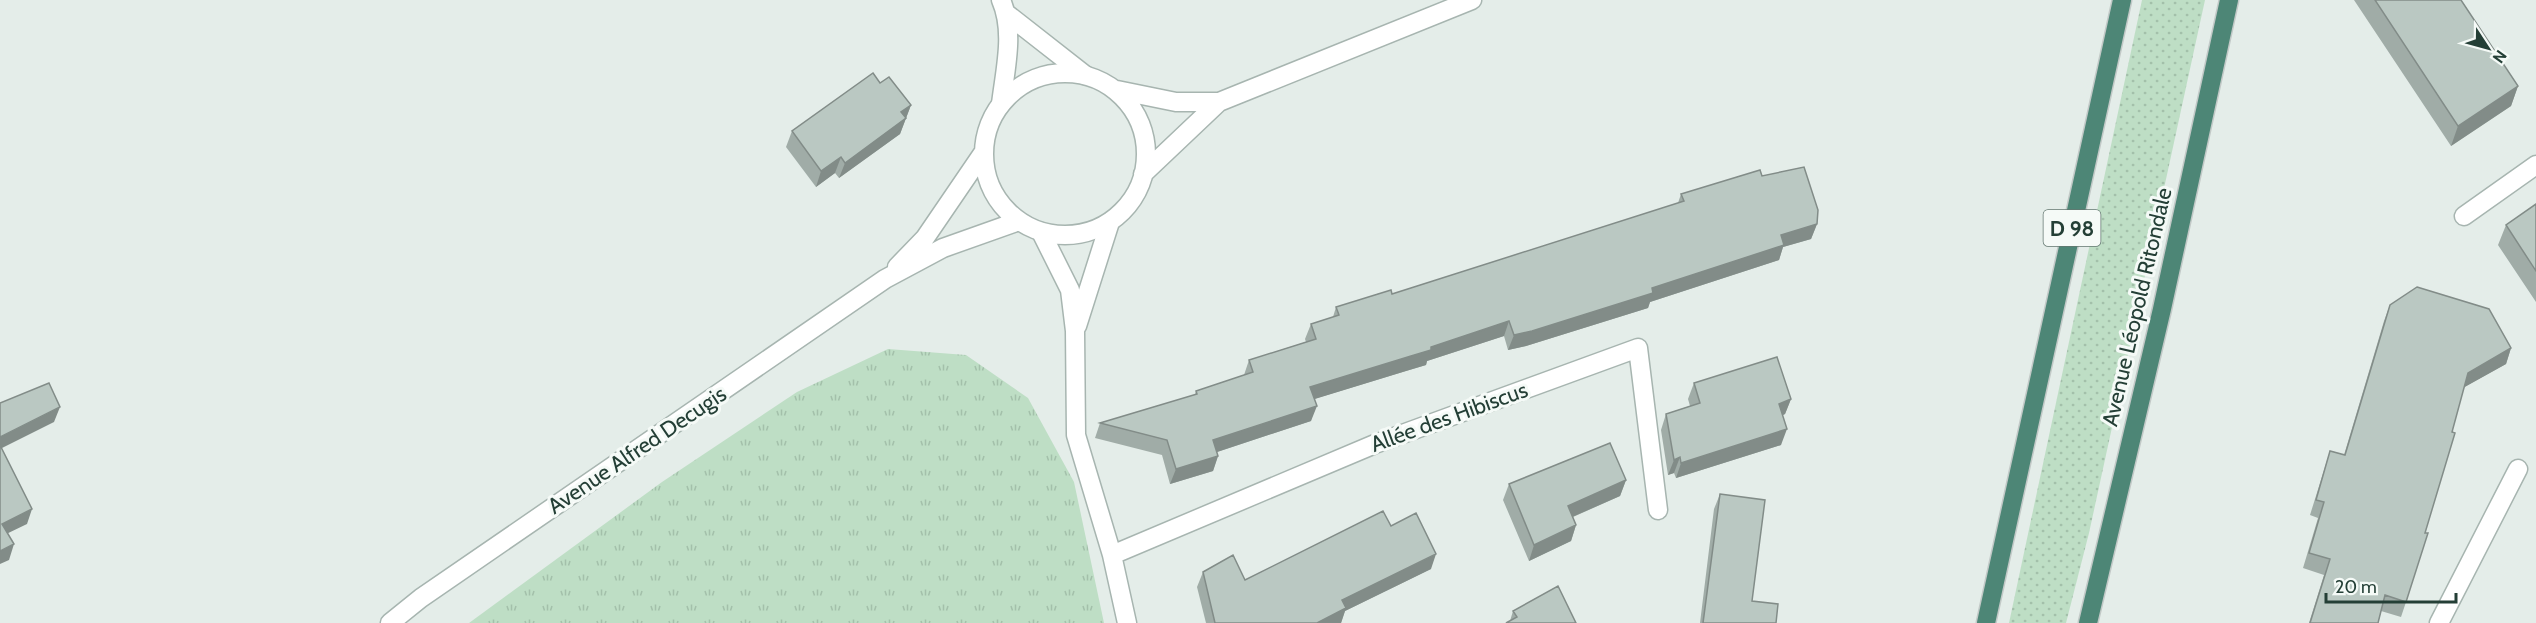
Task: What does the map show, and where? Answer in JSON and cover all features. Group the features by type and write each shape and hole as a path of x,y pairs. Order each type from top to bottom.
{"highway":[{"name":"D 98","path":"1986,623 2122,0"},
{"name":"Avenue Léopold Ritondale","path":"2088,623 2164,297 2229,0"}],"street":[{"path":"1143,174 1219,102 1472,0"},
{"path":"1004,7 1085,75 1115,89 1176,102 1219,102"},
{"path":"1001,104 1008,42 1004,7"},
{"path":"1085,75 1062,72 1039,77 1017,88 1001,104 988,127 983,153 986,173 993,192 1004,208 1019,221 1041,232 1059,236 1076,235 1094,230 1110,222 1131,202 1143,174 1146,156 1145,137 1139,119 1115,89"},
{"name":"Avenue Alfred Decugis","path":"885,279 925,238 983,153"},
{"path":"2464,216 2536,165"},
{"name":"Avenue Alfred Decugis","path":"390,623 421,598 885,279 943,249 1019,221"},
{"path":"1075,331 1110,222"},
{"path":"1041,232 1070,290 1075,331 1076,435 1112,555 1127,623"},
{"name":"Allée des Hibiscus","path":"1112,555 1375,444 1638,348 1658,510"},
{"path":"2439,623 2518,469"}],"green space":[{"path":"2142,0 2205,0 2089,533 2066,623 2009,623"},
{"path":"888,349 966,355 1028,398 1074,482 1104,623 469,623 662,482 797,392"}],"building":[{"path":"2375,0 2461,0 2518,86 2458,126"},
{"path":"873,73 880,83 889,77 911,105 901,112 906,118 845,163 841,157 821,171 792,131"},
{"path":"1804,167 1818,210 1817,224 1781,235 1784,245 1652,288 1653,293 1532,331 1514,335 1509,321 1431,347 1431,350 1310,387 1317,406 1213,440 1218,456 1176,469 1167,440 1100,423 1197,394 1196,391 1253,372 1249,360 1316,339 1311,324 1339,315 1336,307 1391,290 1392,294 1684,201 1681,194 1760,170 1762,176"},
{"path":"2536,204 2536,271 2506,225"},
{"path":"2417,287 2489,309 2511,348 2468,373 2452,432 2455,433 2425,533 2428,533 2406,602 2385,595 2378,623 2310,623 2330,559 2309,553 2324,502 2316,500 2330,451 2345,455 2390,305"},
{"path":"1777,357 1791,399 1779,404 1787,429 1681,463 1680,457 1674,460 1666,414 1700,403 1694,383"},
{"path":"49,383 60,407 0,437 0,403"},
{"path":"1610,443 1626,480 1568,506 1576,525 1534,545 1509,484"},
{"path":"0,445 32,509 2,524 14,544 0,551"},
{"path":"1720,494 1765,500 1752,601 1778,604 1776,623 1703,623"},
{"path":"1383,511 1391,526 1416,513 1436,554 1342,600 1346,608 1317,623 1215,623 1203,572 1233,555 1245,580"},
{"path":"1558,586 1576,623 1506,623 1517,617 1513,611"}]}
